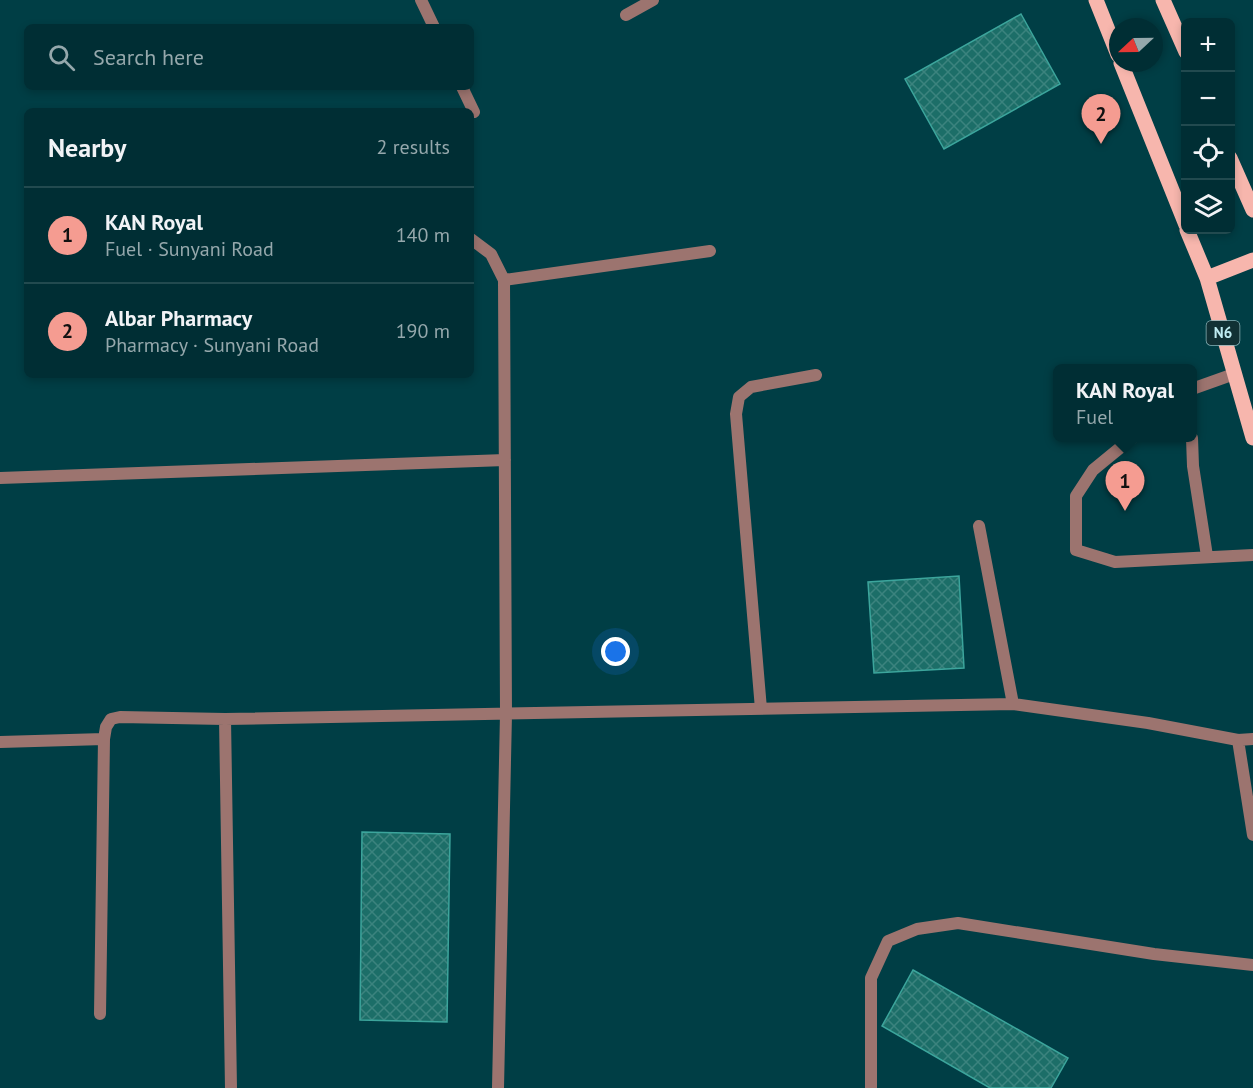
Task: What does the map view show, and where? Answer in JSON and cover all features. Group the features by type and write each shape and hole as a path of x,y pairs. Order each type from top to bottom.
{"main road":[{"path":"1096,0 1109,32"},
{"path":"1163,0 1181,43"},
{"path":"1125,72 1181,215"},
{"path":"1235,169 1253,210"},
{"name":"N6","path":"1189,234 1207,278 1253,438"},
{"path":"1207,278 1253,260"}],"street":[{"path":"422,0 433,24"},
{"path":"626,15 652,0"},
{"path":"463,90 472,108"},
{"path":"474,241 492,254 504,279 506,714 498,1088"},
{"path":"504,279 710,251"},
{"path":"1197,387 1234,374"},
{"path":"761,709 736,414 739,397 751,387 816,375"},
{"path":"1127,442 1093,470 1076,496 1076,550 1114,562 1253,555"},
{"path":"1192,442 1193,466 1207,556"},
{"path":"0,478 505,460"},
{"path":"979,526 1013,704"},
{"path":"100,1014 104,740 106,727 111,719 120,717 225,719 1013,704 1148,723 1238,740 1253,739"},
{"path":"225,719 231,1088"},
{"path":"0,742 104,740"},
{"path":"1238,740 1253,835"},
{"path":"871,1088 871,978 888,941 917,929 958,923 1154,954 1253,965"}],"building":[{"path":"1021,14 1060,84 944,149 905,79"},
{"path":"959,576 964,668 874,673 868,582"},
{"path":"362,832 450,834 447,1022 360,1020"},
{"path":"913,970 1068,1058 1051,1088 990,1088 882,1026"}],"place":[{"name":"Albar Pharmacy","path":"1101,144"},
{"name":"KAN Royal","path":"1125,511"}]}
